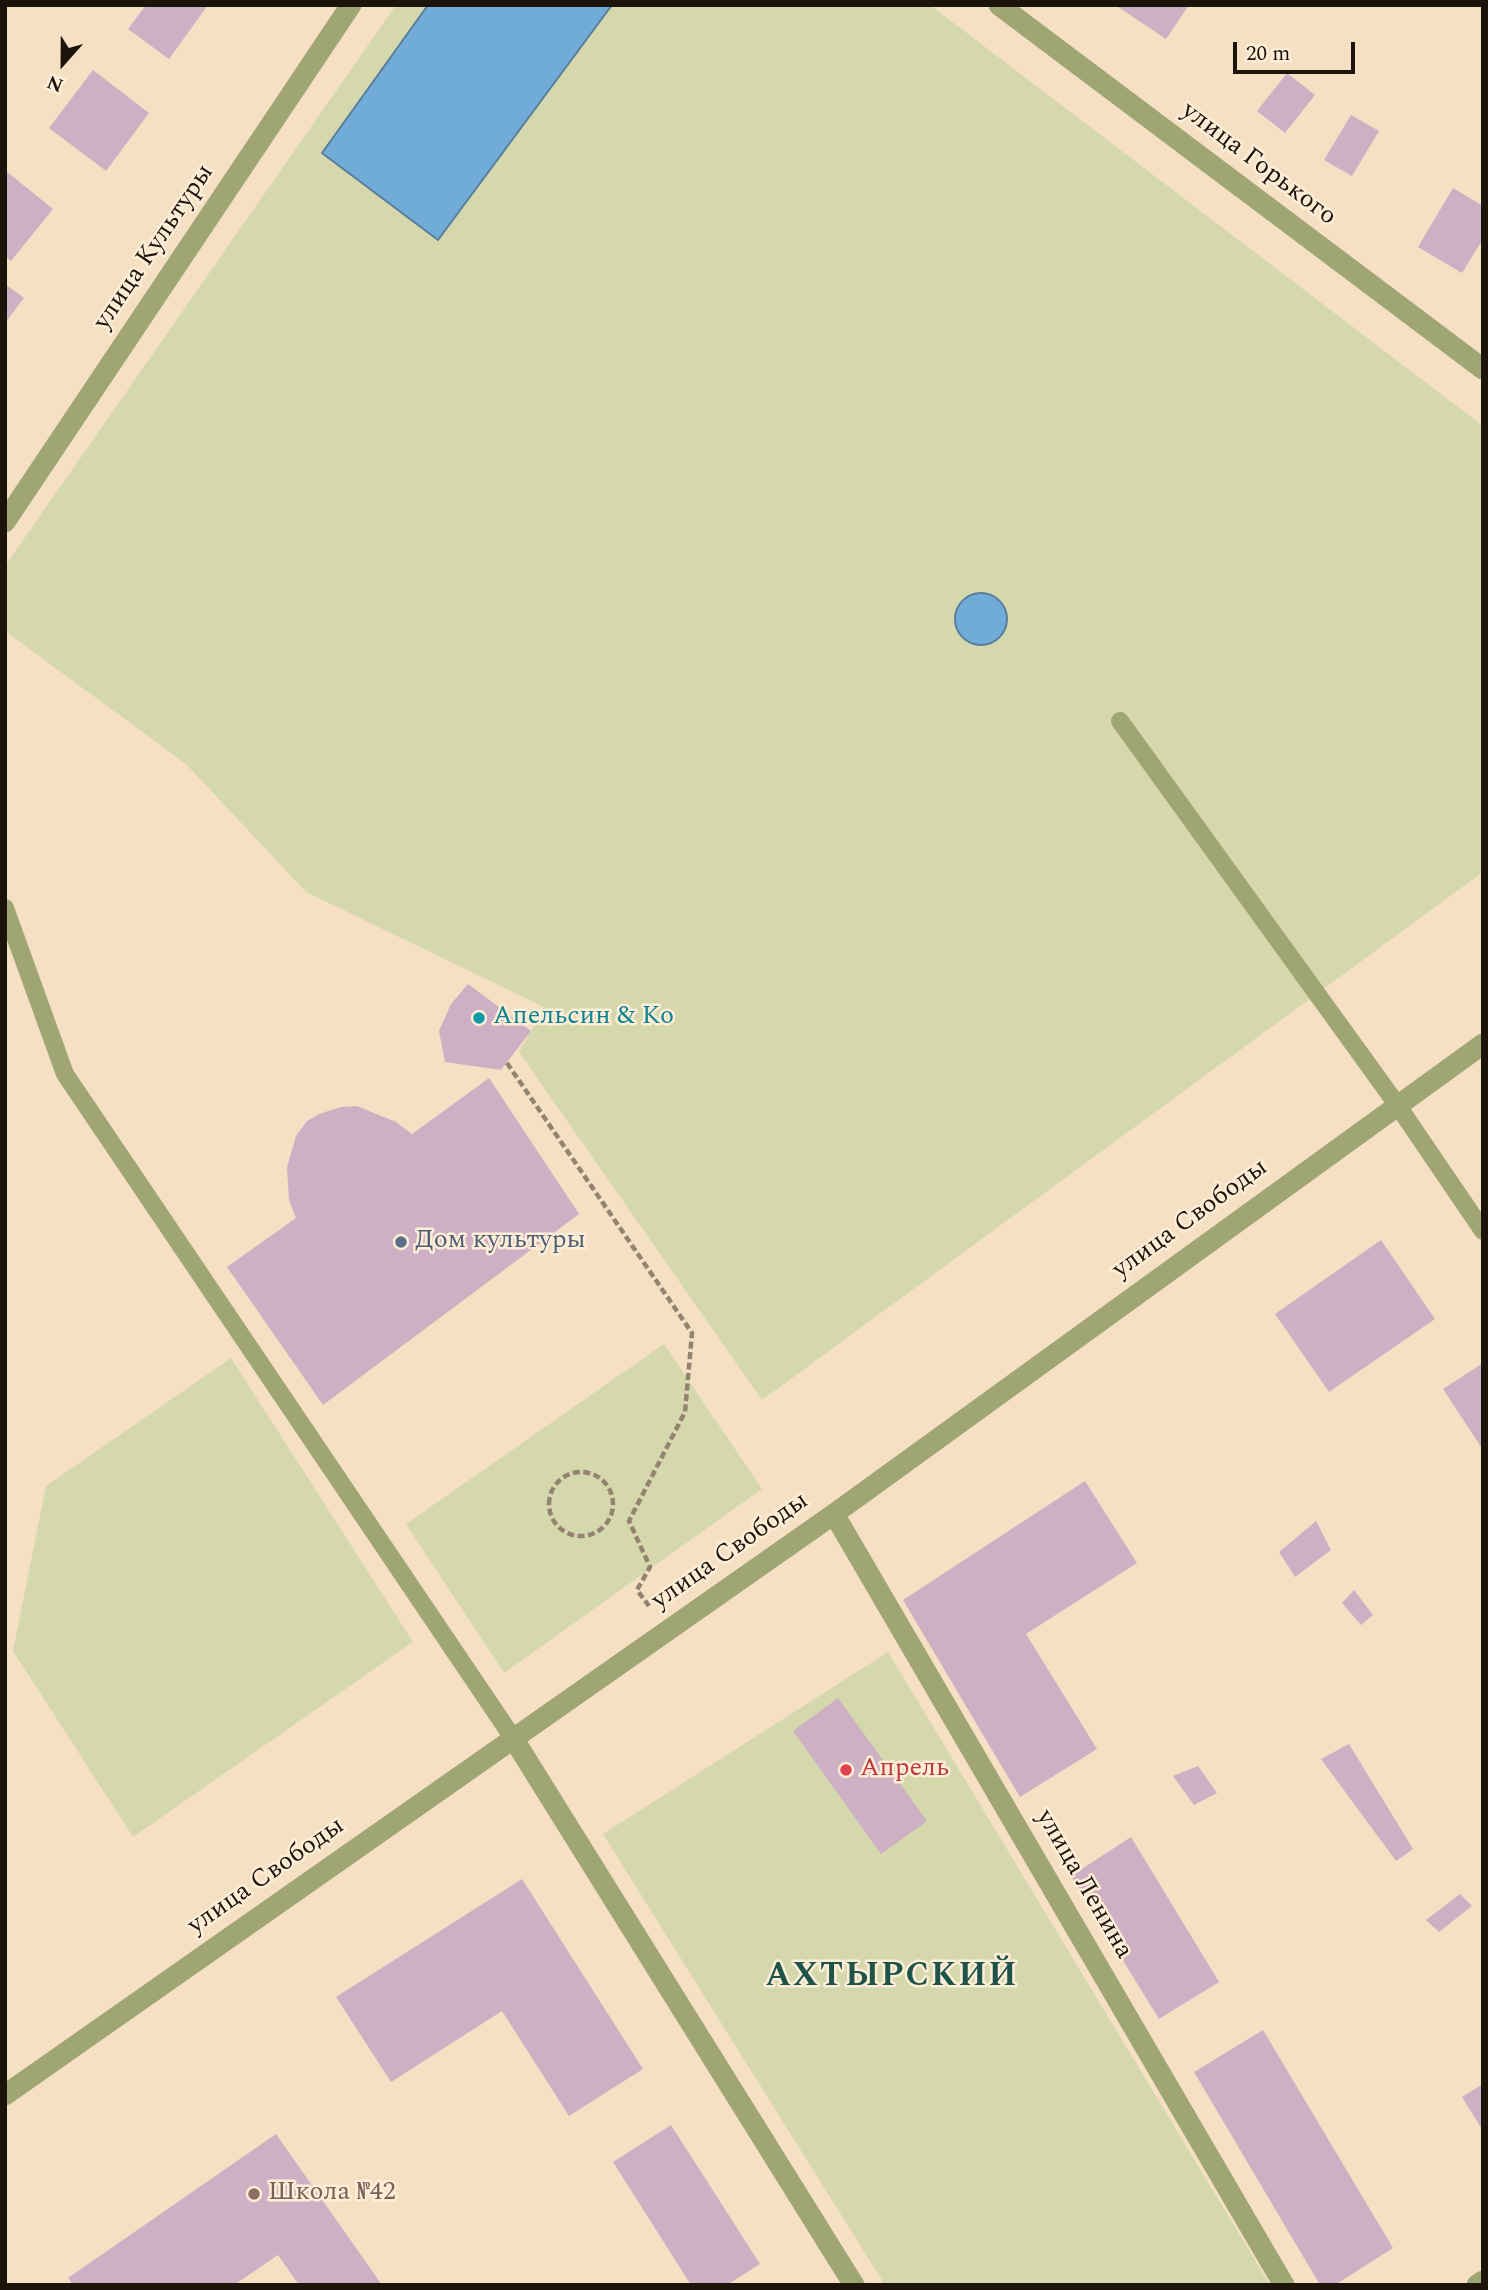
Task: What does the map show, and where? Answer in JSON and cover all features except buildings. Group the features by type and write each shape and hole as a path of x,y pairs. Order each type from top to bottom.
{"street":[{"name":"улица Культуры","path":"5,522 351,5"},
{"name":"улица Горького","path":"999,5 1483,369"},
{"name":"улица Свободы","path":"5,2095 834,1514 1483,1044"},
{"name":"улица Ленина","path":"834,1514 1284,2285"},
{"path":"513,1738 855,2285"},
{"path":"1477,2285 1483,2281"}],"lane":[{"path":"1120,721 1398,1106 1483,1231"},
{"path":"5,908 65,1074 513,1738"}],"path":[{"path":"508,1063 692,1333 685,1412 629,1521 650,1567 637,1590 667,1631"},
{"path":"578,1471 601,1478 609,1487 614,1502 606,1525 595,1533 584,1536 571,1534 557,1526 551,1516 549,1498 561,1478 578,1471"}],"green space":[{"path":"396,5 930,5 1483,426 1483,872 762,1400 519,1052 544,1007 306,892 186,764 5,631 5,566"},
{"path":"664,1344 762,1489 504,1673 406,1524"},
{"path":"231,1358 413,1642 133,1837 13,1651 46,1486"},
{"path":"888,1652 1270,2285 885,2285 603,1834"}],"water":[{"path":"428,5 612,5 438,240 322,153"},
{"path":"981,593 1000,600 1007,619 1000,638 981,645 962,638 955,619 962,600"}],"place":[{"name":"Апельсин & Ко","path":"479,1018"},
{"name":"Дом культуры","path":"401,1242"},
{"name":"Апрель","path":"846,1770"},
{"name":"Школа №42","path":"254,2194"}],"district":[{"name":"АХТЫРСКИЙ","path":"892,1979"}]}
